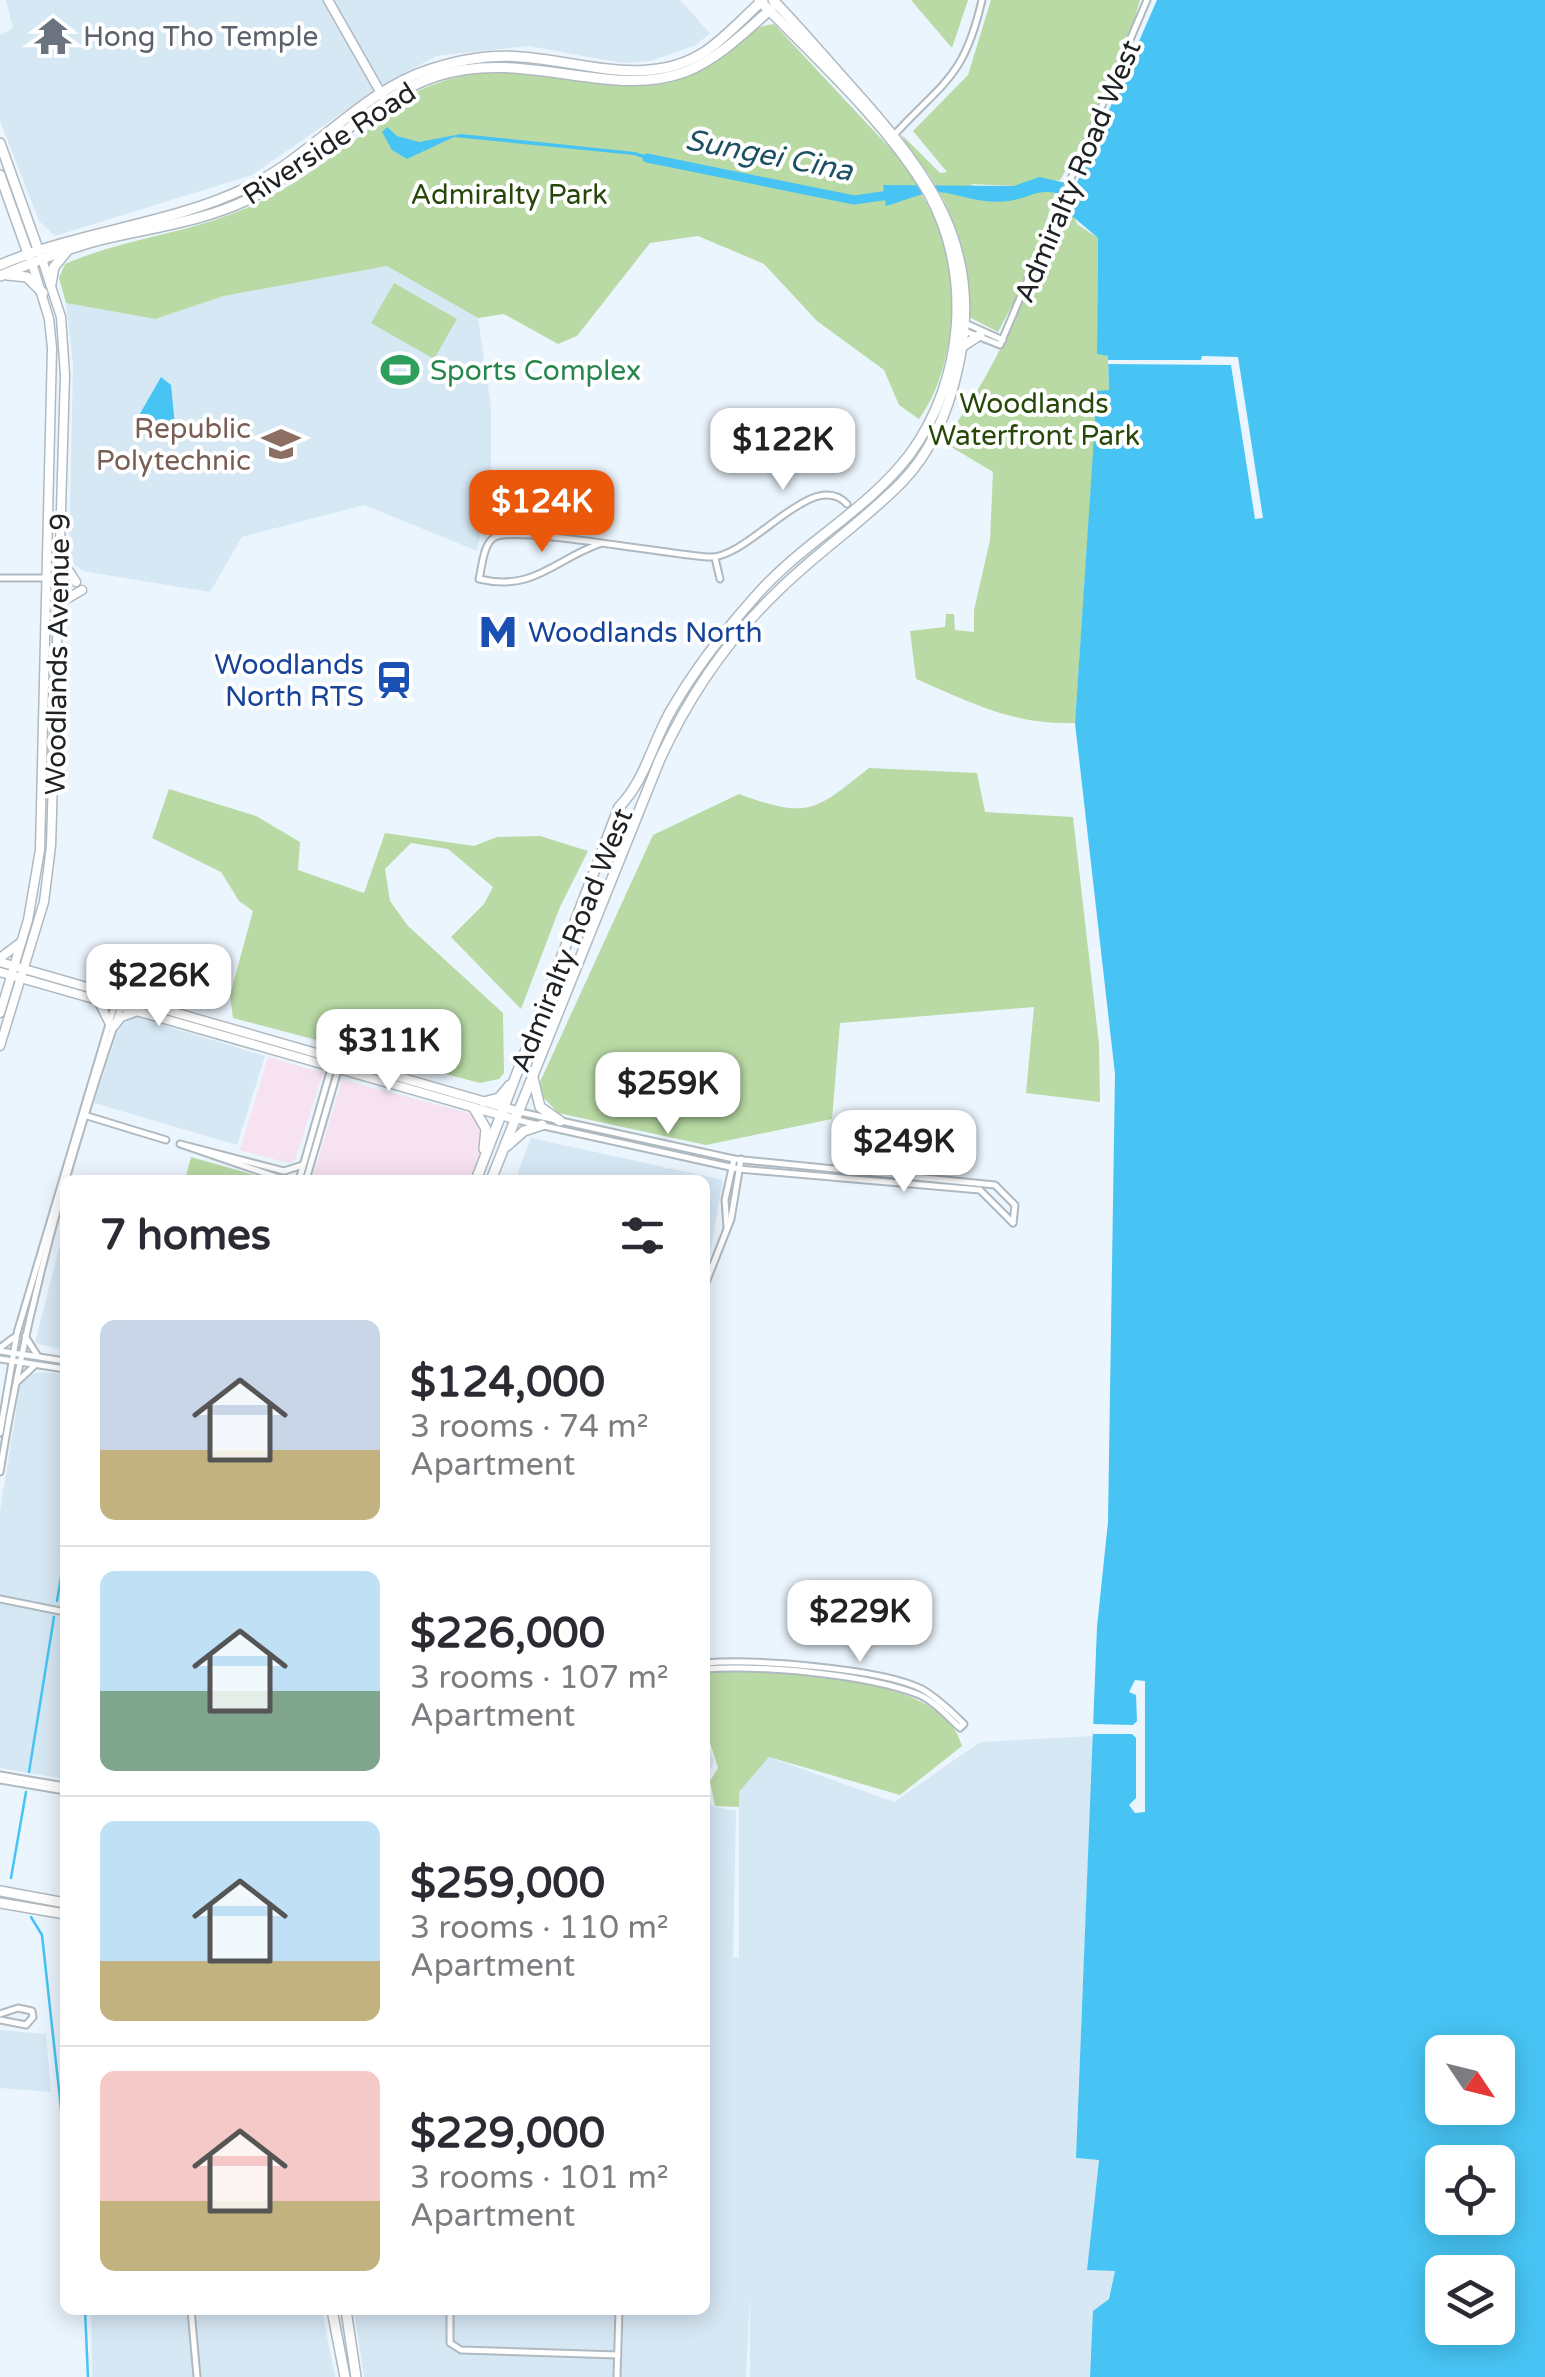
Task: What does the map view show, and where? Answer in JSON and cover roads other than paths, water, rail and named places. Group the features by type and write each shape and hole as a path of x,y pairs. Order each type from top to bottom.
{"main road":[{"path":"328,0 384,99"},
{"path":"761,1 773,5 894,135 930,190 960,260 961,326"},
{"name":"Riverside Road","path":"35,256 59,242 241,191 308,151 422,72 488,56 518,56 623,71 678,64 705,52 761,1"},
{"path":"773,5 930,190"},
{"name":"Riverside Road","path":"35,256 205,216 246,200 312,162 384,99 434,77 488,66 530,66 623,80 668,76 709,60 773,5"},
{"path":"0,143 35,256 1,270"},
{"path":"0,176 24,225 59,242"},
{"path":"1,270 17,248 24,225"},
{"path":"51,284 54,267 69,249"},
{"name":"Woodlands Avenue 9","path":"0,1046 30,950 49,868 56,744 65,375 61,317 51,284 35,256"},
{"name":"Woodlands Avenue 9","path":"0,1013 22,939 40,850 52,348 35,256"},
{"path":"1,270 27,277 42,293"},
{"name":"Admiralty Road West","path":"864,508 902,482 932,442 944,417 963,346 961,326"},
{"name":"Admiralty Road West","path":"493,1175 669,740 712,666 753,615 853,523 926,429 961,326"},
{"path":"963,346 980,335"},
{"path":"853,523 850,508 864,508"},
{"name":"Admiralty Road West","path":"478,1175 619,807 634,792 666,720 688,682 770,580 850,508"},
{"path":"58,604 79,586 63,568 59,543"},
{"path":"43,674 52,666 58,673"},
{"path":"42,748 50,753 56,744"},
{"path":"587,894 588,902 598,904 611,884"},
{"path":"577,920 587,909 596,915 596,923"},
{"path":"22,939 0,960 12,970 336,1064 380,1083 516,1115"},
{"path":"30,950 47,981 98,1001 119,1002 139,1011 484,1102 503,1112"},
{"path":"0,972 12,970"},
{"path":"12,1006 28,987 47,981"},
{"path":"0,982 4,1000"},
{"path":"98,1001 112,1025 126,1014 139,1011"},
{"path":"533,1075 540,1107 560,1122"},
{"path":"484,1102 499,1098 515,1079"},
{"path":"474,1108 486,1129 483,1162"},
{"path":"502,1151 524,1130 542,1126"},
{"path":"0,1891 60,1901"},
{"path":"0,1903 60,1913"},
{"path":"333,2315 345,2377"},
{"path":"347,2315 356,2377"}],"street":[{"path":"894,135 955,75 968,50 982,0"},
{"name":"Admiralty Road West","path":"1002,342 1041,257 1060,195 1101,117 1147,0"},
{"path":"961,326 1002,342"},
{"path":"961,326 1002,342"},
{"path":"602,544 573,554 532,579 512,584 479,579 488,544 498,536 602,544 715,558 746,544 814,497 833,496 850,508"},
{"path":"715,558 720,579"},
{"path":"0,578 58,582"},
{"path":"67,1175 119,1002"},
{"path":"66,1175 112,1025"},
{"path":"303,1175 336,1064"},
{"path":"304,1175 336,1064"},
{"path":"84,1115 166,1140"},
{"path":"516,1115 738,1159 995,1185 1011,1197 1013,1223 980,1190 736,1169 542,1126 516,1115"},
{"path":"270,1175 180,1144 284,1171 303,1165"},
{"path":"710,1272 734,1202 738,1159"},
{"path":"727,1228 725,1200 736,1169"},
{"path":"0,1433 21,1333 60,1196"},
{"path":"35,1280 60,1197"},
{"path":"725,1200 734,1202"},
{"path":"21,1333 0,1350 37,1364 60,1365"},
{"path":"21,1333 30,1349 42,1358"},
{"path":"0,1472 16,1383 16,1358"},
{"path":"8,1388 6,1370 0,1360 42,1358 60,1363"},
{"path":"16,1383 37,1364"},
{"path":"0,1599 60,1611"},
{"path":"710,1666 775,1661 916,1687 962,1726"},
{"path":"0,1778 60,1787"},
{"path":"18,2008 32,2011 33,2016 26,2025 0,2017 18,2008"},
{"path":"191,2315 196,2377"},
{"path":"450,2315 450,2343 462,2350 618,2354"},
{"path":"617,2377 619,2315"}],"water":[{"path":"1157,0 1545,0 1545,2377 1090,2377 1093,2311 1109,2299 1115,2271 1087,2270 1099,2160 1076,2158 1097,1627 1108,1522 1115,1074 1075,723 1097,391 1109,390 1108,356 1097,354 1098,238 1071,215 1069,197 1058,194 1043,192 993,202 932,193 886,206 883,185 1014,186 1039,177 1076,185"},
{"path":"387,127 397,136 419,142 461,134 635,152 658,159 657,163 634,155 454,137 407,159 392,150 382,132"},
{"path":"161,377 171,385 175,426 150,429 134,424"}],"waterway":[{"name":"Sungei Cina","path":"647,158 854,200 896,194"},
{"path":"57,1601 60,1583"},
{"path":"29,1772 54,1617"},
{"path":"11,1878 26,1792"},
{"path":"31,1917 42,1935 60,2099"},
{"path":"85,2315 88,2377"}],"place":[{"name":"Hong Tho Temple","path":"53,36"},
{"name":"Sports Complex","path":"400,370"},
{"name":"Republic Polytechnic","path":"281,444"},
{"name":"Woodlands North","path":"498,632"},
{"name":"Woodlands North RTS","path":"394,680"}],"park label":[{"name":"Admiralty Park","path":"509,194"},
{"name":"Woodlands Waterfront Park","path":"1034,419"}]}
